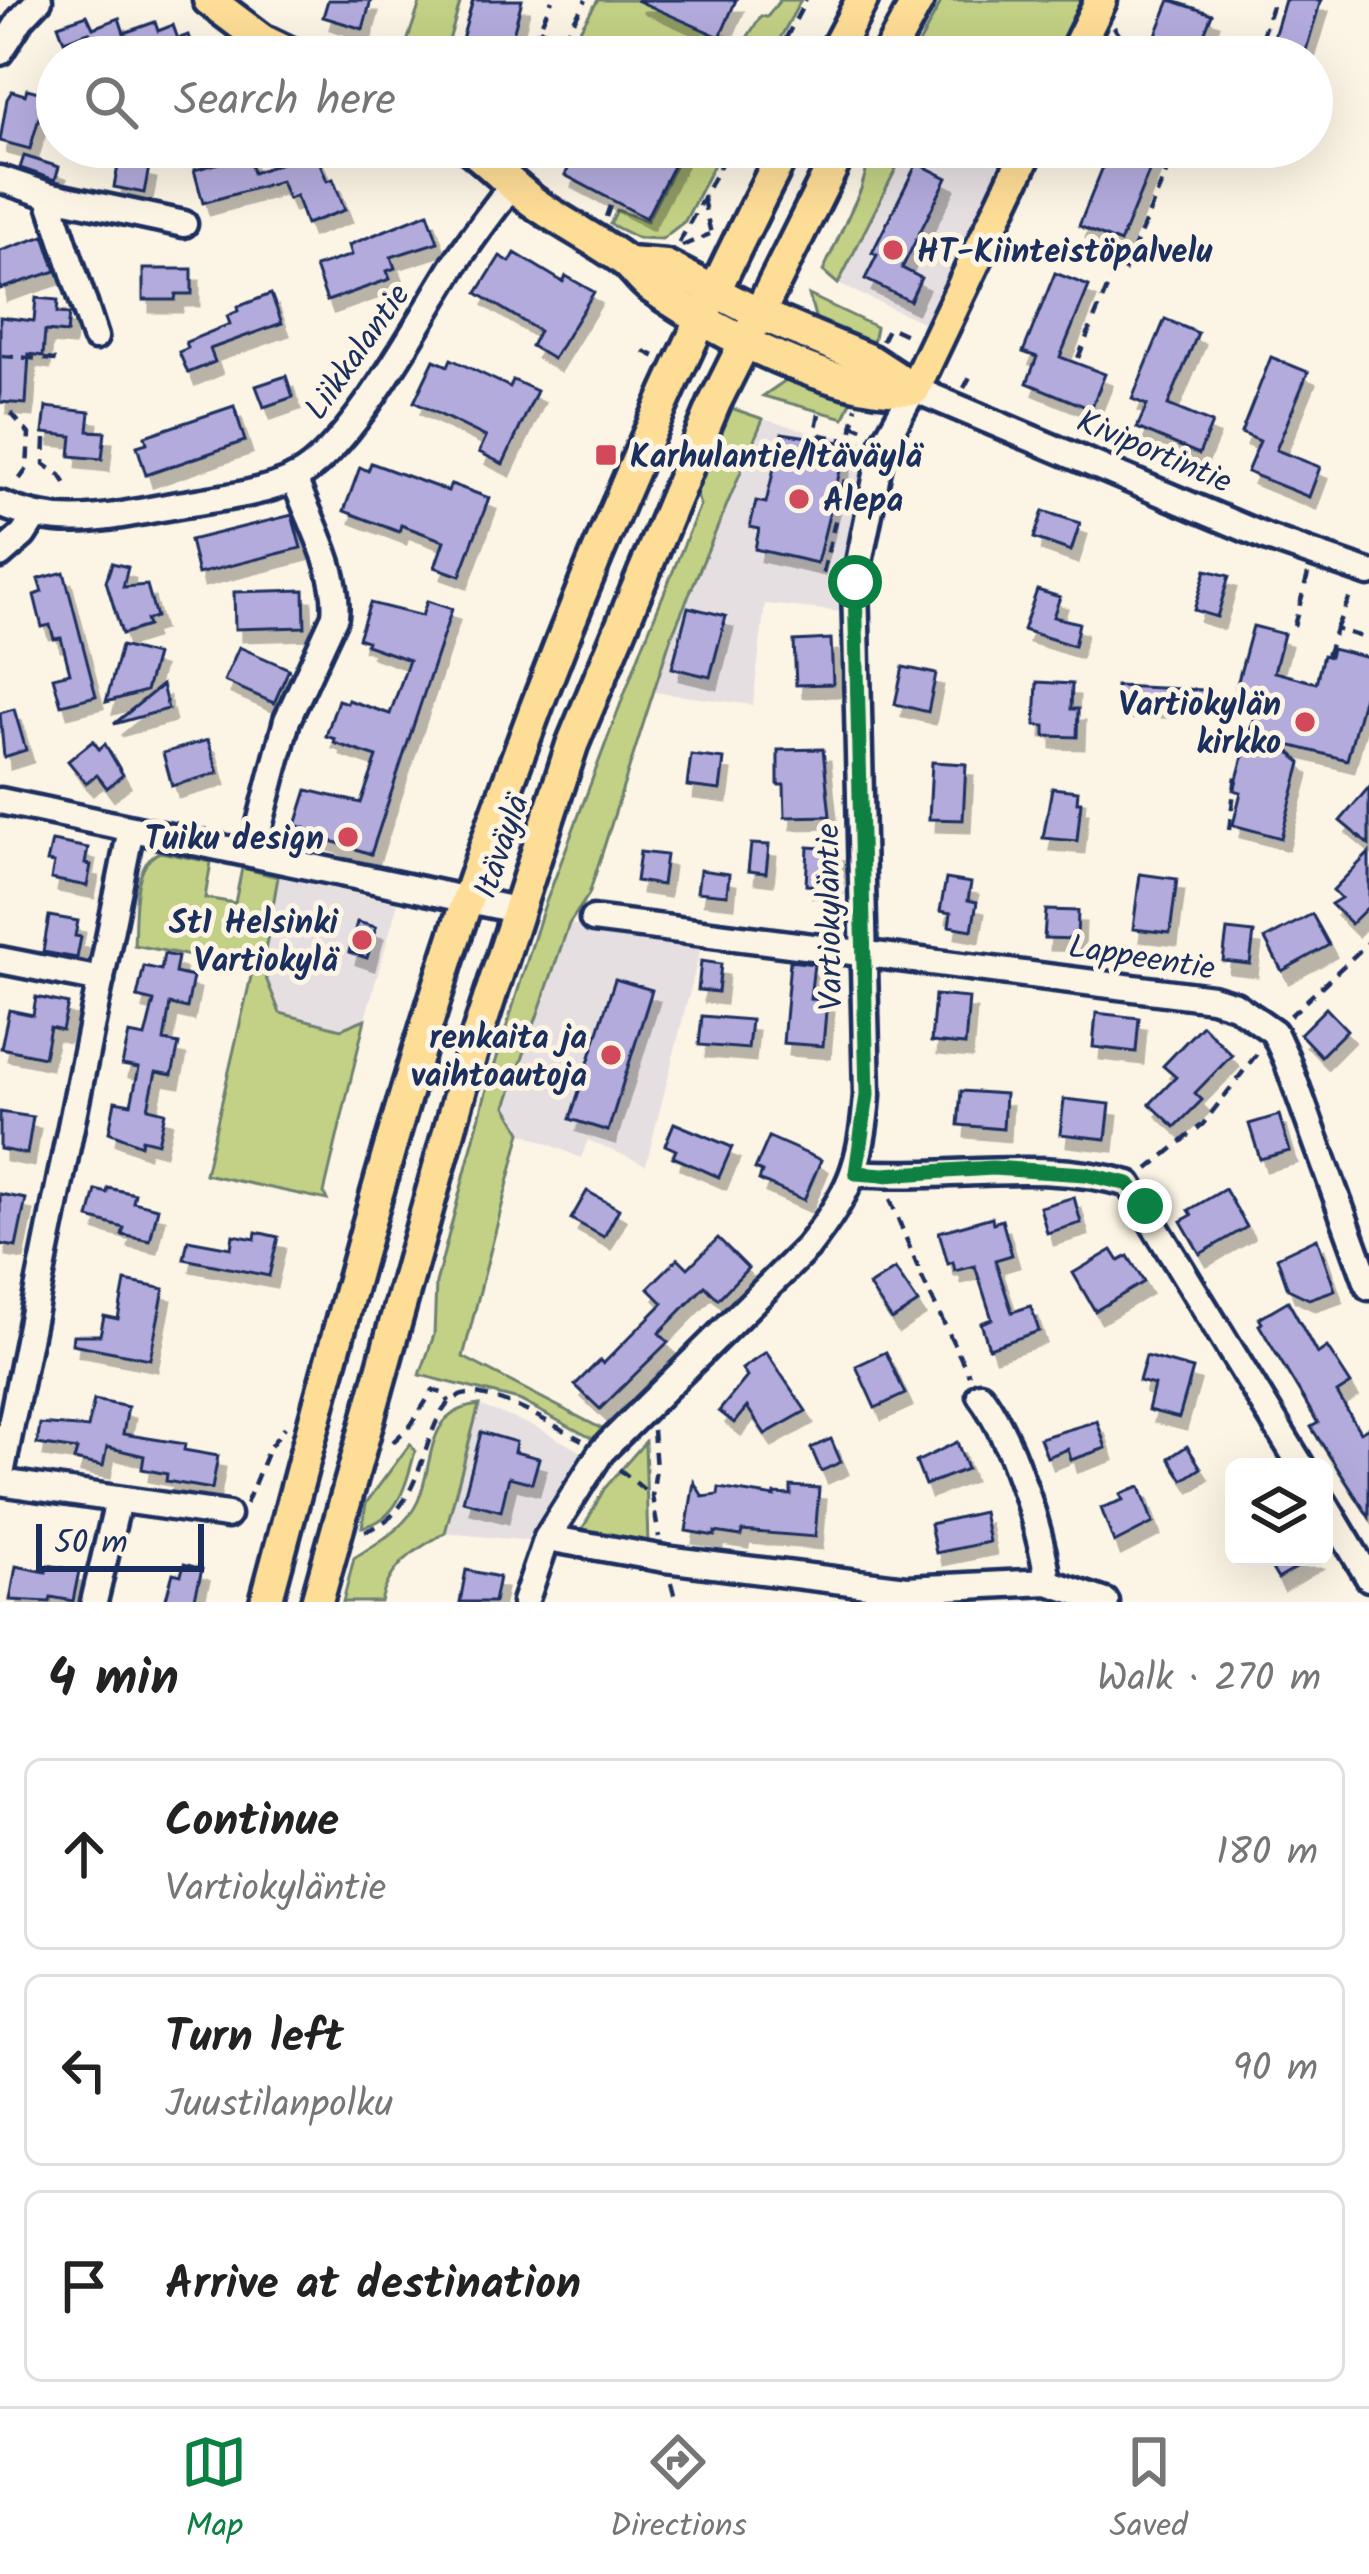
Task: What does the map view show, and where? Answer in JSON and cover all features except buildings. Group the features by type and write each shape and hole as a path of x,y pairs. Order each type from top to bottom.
{"main road":[{"path":"208,0 257,36"},
{"path":"843,36 862,0"},
{"path":"898,36 918,0"},
{"path":"1088,36 1106,11"},
{"path":"493,168 628,262 646,283 706,304"},
{"name":"Itäväylä","path":"266,1602 398,1124 467,899 604,533 706,304 775,168"},
{"name":"Itäväylä","path":"317,1602 421,1227 516,910 572,745 640,575 745,343 832,168"},
{"name":"Vartiokyläntie","path":"914,389 1019,168"},
{"name":"Kiviportintie","path":"706,304 760,314 871,361 914,389"},
{"name":"Kiviportintie","path":"706,304 745,343 861,387 888,392 914,389"}],"street":[{"path":"0,52 39,0"},
{"path":"0,179 48,195 184,224"},
{"name":"Liikkalantie","path":"0,504 34,518 96,519 295,478 338,439 368,403 460,255 512,184"},
{"path":"48,195 95,338"},
{"name":"Kiviportintie","path":"914,389 1362,580"},
{"name":"Vartiokyläntie","path":"525,1602 547,1538 601,1452 806,1248 830,1219 856,1173 867,1095 855,582 883,445 914,389"},
{"path":"251,854 287,720 336,604 295,478"},
{"path":"0,555 23,536 34,518"},
{"path":"0,802 516,910"},
{"path":"131,829 0,1480 235,1515"},
{"name":"Lappeentie","path":"593,919 1212,998 1278,1028"},
{"path":"0,961 101,980"},
{"path":"1278,1028 1369,1287"},
{"path":"856,1173 992,1168 1085,1174 1129,1184 1296,1458"},
{"path":"980,1395 1010,1455 1048,1582"},
{"path":"94,1602 118,1501"},
{"path":"1333,1518 1369,1578"},
{"path":"547,1538 665,1559 907,1589 1061,1583 1106,1602"}],"path":[{"path":"534,36 552,0"},
{"path":"566,36 586,0"},
{"path":"787,36 806,0"},
{"path":"1262,36 1274,0"},
{"path":"539,29 555,36"},
{"path":"710,234 676,248 719,168"},
{"path":"1124,272 1169,168"},
{"path":"604,224 612,200"},
{"path":"1078,358 1115,269"},
{"path":"2,356 57,360"},
{"path":"11,413 29,434 27,469 16,484"},
{"path":"819,415 816,428 821,435 850,442"},
{"path":"823,573 853,443 851,424"},
{"path":"45,439 44,464 70,490"},
{"path":"1294,626 1308,574"},
{"path":"1327,656 1362,580"},
{"path":"1336,629 1369,639"},
{"path":"1229,830 1236,776"},
{"path":"1129,1184 1203,1124 1278,1028 1369,942"},
{"path":"887,1192 922,1280 980,1395"},
{"path":"393,1442 411,1425 433,1390 445,1394 449,1402"},
{"path":"365,1531 381,1526 407,1502 435,1421 449,1402 478,1394 588,1443"},
{"path":"652,1425 656,1456 652,1496 660,1538"},
{"path":"235,1515 285,1427"},
{"path":"614,1466 652,1496"}],"shaded area":[{"path":"896,168 1006,168 933,327 838,284"},
{"path":"763,419 871,441 848,537 844,612 765,604 753,705 654,692 706,547"},
{"path":"278,877 398,903 365,1019 341,1029 280,1013 262,968"},
{"path":"569,924 702,943 646,1165 588,1140 581,1158 521,1132 505,1106"},
{"path":"479,1405 536,1427 584,1453 532,1541 445,1533"}],"green space":[{"path":"421,0 461,0 450,36 409,36"},
{"path":"598,0 642,0 725,36 582,36 577,34"},
{"path":"780,0 801,0 781,36 748,36 761,16 767,17"},
{"path":"942,0 1087,0 1069,36 923,36"},
{"path":"674,168 712,168 685,221 662,239 638,238 610,224 617,210 647,221"},
{"path":"867,168 896,168 838,284 823,271"},
{"path":"809,295 876,327 872,348 817,324"},
{"path":"789,378 852,399 844,418 763,396"},
{"path":"731,408 763,419 670,640 589,894 569,924 506,1106 521,1132 463,1357 602,1429 593,1439 519,1400 420,1375 434,1335 436,1283 485,1096 543,910 700,505 695,491"},
{"path":"160,852 211,862 205,898 235,903 242,868 278,877 262,968 280,1013 341,1029 365,1019 324,1193 327,1200 205,1174 253,968 134,945 140,879 144,867"},
{"path":"479,1405 445,1533 405,1560 390,1578 381,1602 343,1602 354,1558 390,1534 413,1511 440,1428 461,1409"},
{"path":"645,1442 648,1545 581,1532 604,1489"},
{"path":"410,1444 415,1451 399,1498 385,1517 362,1527 366,1503"}],"place":[{"name":"HT-Kiinteistöpalvelu","path":"893,250"},
{"name":"Karhulantie/Itäväylä","path":"606,455"},
{"name":"Alepa","path":"799,499"},
{"name":"Vartiokylän kirkko","path":"1305,722"},
{"name":"Tuiku design","path":"348,837"},
{"name":"St1 Helsinki Vartiokylä","path":"362,940"},
{"name":"renkaita ja vaihtoautoja","path":"611,1055"}],"route":[{"path":"855,582 867,998 865,1128 856,1173 992,1168 1085,1174 1129,1184 1145,1206"}]}
